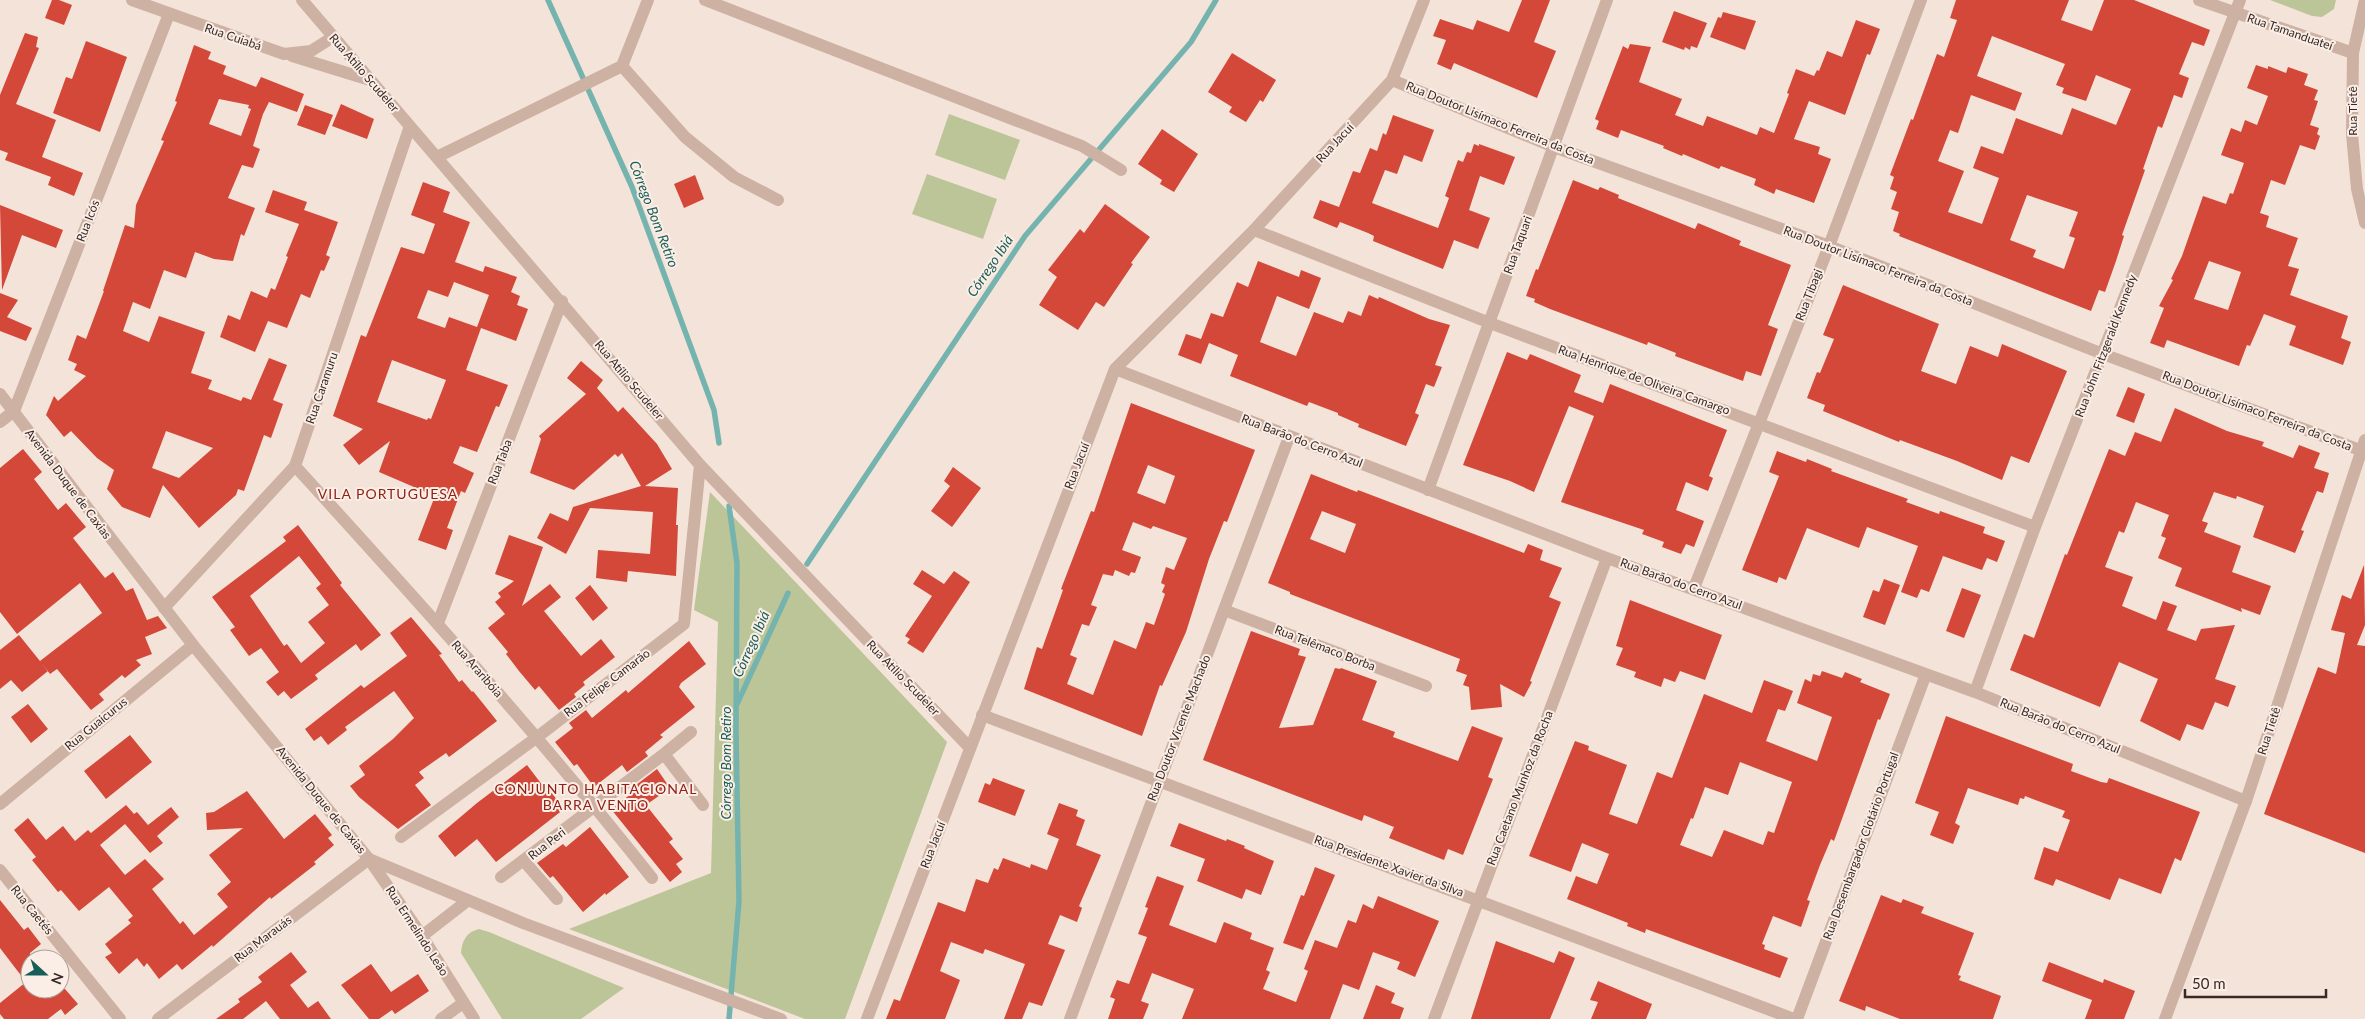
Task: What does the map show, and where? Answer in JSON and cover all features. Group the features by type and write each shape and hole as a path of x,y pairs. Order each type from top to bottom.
{"street":[{"name":"Rua Cuiabá","path":"132,0 284,54 311,51 334,37"},
{"name":"Rua Atílio Scudeler","path":"302,0 700,464 970,748"},
{"path":"437,157 565,92 622,66 648,0"},
{"path":"705,0 1082,146 1121,170"},
{"name":"Rua Jacuí","path":"867,1019 1115,369 1254,230 1392,80 1424,0"},
{"name":"Rua Taquari","path":"1428,490 1607,0"},
{"name":"Rua Tibagi","path":"1694,588 1828,246 1921,0"},
{"name":"Rua Tamanduateí","path":"2199,0 2353,53"},
{"name":"Rua John Fitzgerald Kennedy","path":"1975,692 2035,527 2104,354 2240,0"},
{"name":"Rua Tietê","path":"2365,0 2353,53 2352,134 2357,189 2365,222"},
{"name":"Rua Icós","path":"14,412 169,14"},
{"path":"284,54 370,80"},
{"path":"622,66 685,137 734,177 778,200"},
{"name":"Rua Doutor Lisímaco Ferreira da Costa","path":"1392,80 1554,147 1828,246 2104,354 2364,447"},
{"name":"Rua Caramuru","path":"164,608 295,466 410,126"},
{"name":"Rua Henrique de Oliveira Camargo","path":"1254,230 1490,323 2035,527"},
{"name":"Rua Taba","path":"438,623 562,301"},
{"name":"Rua Barão do Cerro Azul","path":"1115,369 1606,558 1694,588 1975,692 2246,801"},
{"name":"Avenida Duque de Caxias","path":"0,394 164,608 369,859 467,901 781,1019"},
{"path":"0,422 14,412"},
{"name":"Rua Doutor Vicente Machado","path":"1070,1019 1289,437"},
{"name":"Rua Tietê","path":"2165,1019 2246,801 2364,447"},
{"name":"Rua Felipe Camarão","path":"401,837 536,738 684,624 700,464"},
{"name":"Rua Araribóia","path":"295,466 438,623 596,806 652,878"},
{"name":"Rua Caetano Munhoz da Rocha","path":"1434,1019 1606,558"},
{"name":"Rua Telêmaco Borba","path":"1224,610 1426,686"},
{"name":"Rua Guaicurus","path":"0,804 193,644"},
{"name":"Rua Desembargador Clotário Portugal","path":"1796,1019 1926,674"},
{"name":"Rua Presidente Xavier da Silva","path":"982,715 1796,1019"},
{"name":"Rua Peri","path":"501,877 691,732"},
{"path":"664,754 703,805"},
{"name":"Rua Ermelindo Leão","path":"369,859 422,936 474,1019"},
{"name":"Rua Marauás","path":"158,1019 369,859"},
{"name":"Rua Peri","path":"524,861 557,899"},
{"name":"Rua Caetés","path":"0,870 120,1019"},
{"path":"422,936 467,901"},
{"path":"441,1019 463,1004"}],"green space":[{"path":"2270,0 2336,0 2334,9 2322,17 2312,16"},
{"path":"949,114 1020,140 1005,180 935,155"},
{"path":"927,174 997,199 983,239 912,214"},
{"path":"710,492 947,742 845,1019 805,1019 569,929 711,873 718,622 694,610"},
{"path":"479,929 624,988 581,1019 502,1019 461,953 462,945 468,935"}],"building":[{"path":"52,0 59,0 72,5 64,25 45,18"},
{"path":"1522,0 1550,0 1534,42 1556,51 1537,98 1454,63 1451,70 1437,64 1446,40 1433,36 1440,19 1473,30 1477,20 1509,32"},
{"path":"1956,0 2069,0 2061,20 2092,31 2104,0 2134,0 2210,30 2204,46 2192,42 2179,74 2189,78 2182,98 2174,95 2162,128 2158,126 2105,292 2099,290 2091,311 1899,236 1900,234 1893,231 1899,212 1891,209 1897,192 1890,189 1894,177 1890,175 1911,119 1913,120 1937,54 1944,57 1957,20 1950,18","holes":["1992,36 2065,64 2056,85 2064,88 2062,93 2086,101 2096,75 2131,89 2116,125 2072,108 2062,135 2016,118 2003,154 1981,146 1973,168 1999,178 1982,224 1948,212 1964,171 1938,161 1950,130 1958,133 1971,95 2015,111 2022,93 1977,76","2027,195 2078,212 2069,236 2075,238 2064,269 2033,257 2036,250 2010,240"]},
{"path":"1674,11 1707,23 1697,48 1691,46 1690,50 1685,47 1684,50 1662,42"},
{"path":"1723,12 1756,21 1745,50 1710,37 1718,17 1721,18"},
{"path":"1856,20 1880,29 1870,55 1867,54 1845,115 1809,101 1794,139 1820,147 1818,154 1831,159 1814,203 1776,189 1774,194 1754,185 1756,179 1721,166 1719,169 1683,154 1682,156 1663,148 1664,146 1621,130 1618,138 1596,129 1599,121 1595,119 1623,46 1628,49 1630,44 1651,47 1639,82 1682,99 1675,115 1703,126 1707,116 1757,135 1760,127 1774,133 1789,94 1787,93 1796,69 1814,76 1817,70 1819,71 1827,51 1842,57"},
{"path":"25,33 38,37 36,47 39,48 16,104 56,120 42,157 83,173 74,196 48,185 51,177 5,160 8,153 0,150 0,95"},
{"path":"86,41 127,57 100,132 53,113 66,77 72,79"},
{"path":"194,45 211,52 208,59 226,66 223,74 256,87 261,77 304,94 297,112 269,102 263,114 253,146 260,149 253,168 242,165 228,198 255,208 244,236 241,234 233,261 214,259 195,252 186,278 164,270 150,309 133,302 123,331 149,342 159,316 205,332 191,373 212,380 208,389 241,401 243,397 251,400 269,358 287,365 273,400 283,404 271,438 264,435 244,491 238,489 236,495 199,528 163,485 150,518 122,507 107,489 114,470 97,458 71,431 64,437 46,415 54,396 58,401 86,376 74,370 77,364 68,360 77,335 86,339 125,225 134,228 136,205 164,141 161,140 177,102 175,101","holes":["219,99 249,105 248,108 251,109 241,136 209,124","166,431 213,448 179,478 152,468"]},
{"path":"1232,53 1276,80 1263,102 1260,100 1246,122 1229,112 1232,107 1208,92"},
{"path":"2256,65 2268,69 2268,66 2286,73 2288,67 2308,74 2304,85 2318,90 2314,100 2318,101 2310,125 2319,128 2317,134 2320,136 2315,150 2300,145 2285,185 2271,180 2260,213 2269,216 2266,227 2298,238 2288,266 2299,269 2290,295 2348,316 2341,338 2351,342 2343,365 2289,345 2296,326 2264,314 2250,346 2247,345 2239,366 2167,340 2164,348 2150,343 2164,308 2159,306 2173,280 2171,279 2182,256 2203,196 2226,204 2230,193 2233,194 2244,163 2221,155 2231,128 2241,132 2245,120 2257,125 2268,96 2247,88","holes":["2209,261 2241,272 2228,310 2194,299"]},
{"path":"341,104 374,119 367,139 332,126"},
{"path":"305,105 333,115 325,135 297,125"},
{"path":"1393,115 1434,130 1422,162 1404,155 1397,174 1385,170 1372,203 1438,228 1449,198 1445,196 1458,160 1463,162 1467,152 1471,153 1474,144 1479,146 1479,144 1515,157 1504,185 1480,176 1469,210 1490,218 1478,249 1454,240 1443,269 1373,241 1374,236 1340,222 1337,228 1313,218 1320,200 1339,207 1353,171 1360,173 1370,148 1377,151 1383,133 1386,135"},
{"path":"1162,129 1198,154 1174,192 1160,184 1162,180 1138,164"},
{"path":"695,175 704,199 684,208 674,184"},
{"path":"1573,180 1598,190 1600,187 1619,195 1618,198 1695,229 1698,223 1741,241 1739,245 1791,265 1768,325 1778,329 1761,376 1746,371 1743,381 1675,356 1676,353 1648,342 1647,345 1550,309 1534,302 1535,299 1526,296"},
{"path":"423,182 450,192 443,212 470,222 455,262 483,272 485,266 517,277 511,292 520,296 517,305 528,309 516,341 481,328 466,370 508,385 499,407 496,406 477,452 460,446 453,463 474,473 465,493 461,491 447,528 453,530 446,550 418,540 435,496 379,472 390,441 359,465 343,445 363,429 333,416 361,335 366,337 401,247 424,254 435,224 411,215","holes":["454,282 489,295 477,327 449,317 445,328 417,318 428,290 448,297","392,360 446,380 431,419 428,418 427,420 377,402"]},
{"path":"273,190 307,202 304,210 338,222 326,255 330,257 324,271 321,270 310,298 301,294 287,328 268,321 255,352 220,337 228,315 240,320 251,291 267,298 271,288 275,290 288,257 286,256 299,224 265,212"},
{"path":"1105,204 1150,237 1131,263 1133,264 1104,307 1096,302 1078,330 1039,305 1057,277 1048,270 1080,229 1084,233"},
{"path":"0,205 63,230 56,248 22,235 2,290"},
{"path":"1258,261 1299,277 1301,270 1321,278 1309,309 1277,296 1260,342 1296,356 1314,312 1343,323 1348,311 1361,316 1369,295 1378,299 1379,297 1429,319 1450,325 1435,365 1442,367 1434,387 1426,384 1415,413 1419,415 1406,446 1358,427 1359,424 1338,415 1338,413 1309,402 1307,406 1230,376 1238,355 1209,343 1201,364 1178,355 1186,334 1201,339 1211,313 1223,317 1237,282 1248,287"},
{"path":"1843,285 1939,324 1921,371 1956,384 1970,346 1998,357 2002,344 2067,371 2029,463 2011,456 2002,480 1957,461 1900,440 1899,442 1823,411 1825,405 1807,398 1817,372 1820,373 1834,339 1823,335"},
{"path":"0,293 18,300 7,317 32,328 26,341 0,331"},
{"path":"1507,352 1527,360 1530,354 1581,375 1574,392 1603,403 1610,384 1727,430 1709,476 1713,478 1708,491 1686,482 1676,510 1704,521 1694,547 1686,544 1681,554 1662,547 1664,542 1642,534 1644,530 1561,502 1594,416 1569,406 1534,492 1510,481 1463,465"},
{"path":"581,361 603,380 597,388 618,412 623,407 657,444 672,469 645,486 678,488 676,576 628,571 627,582 596,578 598,550 650,554 653,512 590,508 566,554 537,538 550,513 568,521 573,507 641,486 622,453 618,457 615,454 574,490 530,473 541,439 539,436 586,394 567,378"},
{"path":"2128,387 2145,394 2134,423 2116,416"},
{"path":"1131,403 1255,450 1227,522 1224,521 1209,559 1186,632 1162,686 1160,685 1142,736 1024,689 1037,647 1042,649 1063,590 1061,589 1091,511 1094,512","holes":["1148,465 1175,476 1165,504 1137,493","1133,522 1151,529 1153,526 1187,538 1174,570 1166,567 1161,583 1165,585 1162,592 1165,594 1154,625 1146,622 1136,649 1114,640 1093,695 1067,684 1077,658 1070,655 1082,624 1089,626 1097,607 1091,605 1103,574 1113,576 1115,570 1129,576 1131,572 1135,573 1141,557 1122,550"]},
{"path":"2175,408 2227,431 2264,442 2262,446 2293,458 2299,445 2320,453 2314,468 2329,473 2323,493 2317,491 2301,530 2304,531 2295,553 2253,537 2264,506 2237,496 2236,499 2214,492 2202,521 2208,523 2204,532 2241,546 2232,572 2271,586 2260,615 2241,608 2242,612 2175,586 2182,568 2158,558 2166,538 2161,536 2169,515 2136,502 2124,533 2119,531 2105,567 2133,577 2122,606 2156,620 2163,601 2177,606 2167,630 2196,641 2201,629 2235,625 2215,679 2236,686 2228,707 2215,702 2203,730 2187,724 2180,741 2140,721 2158,679 2119,662 2100,707 2010,670 2024,634 2034,638 2065,554 2067,555 2109,449 2125,456 2135,432 2161,442"},
{"path":"23,449 42,472 34,479 58,510 66,503 86,527 73,538 105,578 113,572 126,591 133,588 147,620 158,616 167,628 145,637 152,654 136,660 141,665 125,678 122,675 99,694 104,700 91,710 57,669 50,674 40,661 102,613 80,583 17,634 0,612 0,468"},
{"path":"1777,451 1806,462 1807,459 1832,469 1831,471 1908,499 1906,502 1939,514 1940,511 1985,527 1983,533 2005,541 1997,562 1987,558 1982,570 1943,556 1929,592 1921,589 1917,598 1901,592 1918,546 1867,527 1859,548 1807,528 1786,580 1779,577 1777,583 1742,570 1779,476 1769,472"},
{"path":"953,467 981,488 952,527 931,511 950,486 944,481"},
{"path":"1311,474 1524,553 1528,544 1543,550 1540,560 1562,568 1549,597 1561,602 1530,681 1532,682 1524,697 1500,684 1502,707 1471,710 1469,687 1463,685 1467,675 1456,671 1460,659 1290,594 1290,592 1268,583","holes":["1322,511 1356,524 1345,553 1310,539"]},
{"path":"298,525 342,583 340,585 381,635 361,651 356,644 315,675 318,679 291,699 284,691 278,696 266,682 279,672 261,648 249,656 230,630 235,627 212,597 286,541 283,537","holes":["299,556 321,584 316,588 329,605 308,622 325,643 301,663 287,644 284,646 250,596"]},
{"path":"509,535 543,547 522,606 550,584 561,597 544,611 581,656 601,639 615,657 583,682 585,685 574,694 576,697 559,710 539,686 535,690 488,628 505,614 495,602 501,597 498,593 514,581 495,574"},
{"path":"2364,565 2365,625 2357,645 2365,646 2365,853 2264,814 2318,667 2336,674 2345,633 2331,630 2342,595 2351,599"},
{"path":"922,570 944,584 954,571 970,582 923,653 907,643 910,639 905,636 932,596 913,584"},
{"path":"1884,579 1900,585 1885,625 1863,617 1873,590 1879,592"},
{"path":"590,585 608,608 593,621 575,598"},
{"path":"1962,588 1981,595 1964,638 1946,631"},
{"path":"1630,600 1722,635 1705,680 1680,671 1675,682 1664,678 1661,687 1634,677 1636,672 1616,665 1623,648 1616,646"},
{"path":"411,617 442,654 439,655 459,682 462,680 473,691 497,721 449,757 446,753 419,772 424,778 415,785 431,805 398,829 359,797 350,786 365,775 359,766 393,739 414,718 394,691 345,727 347,730 328,745 321,736 314,741 305,729 361,685 364,688 407,656 390,633"},
{"path":"1251,631 1300,649 1298,655 1306,657 1279,728 1313,725 1335,668 1341,668 1377,681 1362,720 1395,732 1393,737 1458,761 1472,726 1503,738 1488,777 1493,779 1463,855 1448,849 1444,860 1389,838 1394,827 1364,815 1362,821 1203,760"},
{"path":"19,635 48,671 22,692 11,680 0,689 0,650"},
{"path":"689,641 706,664 681,683 679,687 695,707 660,735 663,737 645,752 648,756 627,772 622,765 594,787 577,764 574,766 555,742 573,728 569,723 586,710 592,718 626,690 628,693"},
{"path":"1822,671 1842,678 1845,672 1862,679 1860,682 1890,694 1880,720 1878,719 1834,841 1831,839 1820,865 1807,900 1810,901 1801,927 1773,916 1762,944 1765,945 1764,949 1788,958 1780,978 1646,929 1645,933 1627,926 1628,923 1567,899 1576,876 1597,884 1609,854 1582,843 1571,872 1529,856 1575,741 1589,746 1588,750 1627,765 1609,814 1637,824 1657,772 1672,778 1704,694 1752,713 1764,680 1793,691 1785,711 1778,709 1766,741 1817,761 1832,717 1797,703 1805,679 1811,682 1813,674 1820,676","holes":["1740,762 1792,782 1774,833 1768,831 1763,845 1724,830 1712,857 1680,845 1691,818 1693,819 1705,787 1728,795"]},
{"path":"28,704 48,729 31,743 11,717"},
{"path":"1946,716 2073,764 2071,771 2101,782 2107,783 2109,778 2200,812 2181,861 2175,858 2161,894 2119,878 2110,900 2056,879 2053,886 2034,879 2044,847 2058,852 2070,820 2062,817 2065,811 2025,796 2024,799 2020,798 2018,805 1968,788 1955,823 1960,826 1953,844 1930,835 1939,812 1915,803"},
{"path":"130,735 152,762 106,799 84,771"},
{"path":"527,765 546,790 548,788 564,809 496,862 477,839 455,857 438,836"},
{"path":"657,769 670,788 646,805 673,839 669,842 683,859 676,864 682,872 670,882 611,809 639,788 636,785"},
{"path":"993,778 1025,790 1015,816 978,802 985,783 990,785"},
{"path":"247,791 284,839 315,814 332,835 328,838 334,845 314,862 316,864 271,899 270,897 213,947 212,945 182,970 177,964 159,979 147,963 144,967 137,958 119,974 105,957 112,953 105,944 131,923 128,920 133,916 109,887 79,911 61,890 58,892 32,860 36,857 14,830 28,818 46,840 63,826 75,841 88,830 91,833 126,805 134,814 137,812 148,825 171,807 179,817 157,836 163,843 150,853 125,824 100,845 125,875 145,859 164,879 152,889 180,924 183,921 194,935 228,907 217,894 231,882 209,855 243,828 207,830 206,813 214,812"},
{"path":"1059,803 1078,810 1076,816 1085,820 1076,845 1101,855 1079,906 1082,908 1077,922 1060,915 1048,944 1065,950 1042,1006 1029,1002 1022,1019 1004,1019 1025,964 985,949 983,954 951,942 940,971 960,980 945,1019 886,1019 894,999 900,1001 938,902 965,912 976,879 988,883 994,868 998,870 1003,858 1030,868 1031,864 1047,870 1059,839 1047,834"},
{"path":"1179,823 1226,841 1227,839 1245,846 1244,848 1274,861 1261,895 1246,889 1242,899 1197,881 1205,859 1170,846"},
{"path":"590,827 629,877 606,895 605,893 583,912 553,876 550,878 537,863 563,844 566,847"},
{"path":"1315,867 1335,875 1303,950 1283,943 1301,895 1304,896"},
{"path":"1157,876 1184,886 1169,925 1216,943 1224,922 1252,933 1250,939 1274,948 1266,970 1270,972 1263,989 1296,1002 1308,971 1304,969 1315,940 1337,948 1348,920 1356,923 1363,904 1373,909 1378,896 1439,921 1415,977 1397,969 1400,962 1373,952 1359,990 1343,984 1330,1019 1182,1019 1194,989 1152,973 1141,1001 1149,1004 1143,1019 1108,1019 1115,999 1110,997 1117,980 1129,984 1147,937 1138,934 1148,908 1145,907"},
{"path":"1881,895 1901,903 1903,899 1924,907 1921,913 1974,933 1958,975 1961,976 1959,980 2001,996 1993,1019 1900,1019 1866,1006 1865,1011 1839,1001"},
{"path":"0,900 24,930 28,927 41,944 35,949 20,949 20,974 0,948"},
{"path":"1496,941 1554,963 1559,951 1575,958 1550,1019 1471,1019"},
{"path":"291,952 307,972 290,985 308,1008 318,1001 331,1019 280,1019 266,1001 243,1019 216,1019 240,1002 238,999 262,982 258,977"},
{"path":"2049,962 2103,983 2104,979 2135,991 2124,1019 2085,1019 2092,1000 2042,981"},
{"path":"371,964 391,992 418,974 429,991 395,1014 392,1010 379,1019 369,1019 341,985"},
{"path":"1598,981 1652,1004 1646,1019 1591,1019 1598,1002 1590,1000"},
{"path":"1376,985 1395,993 1391,1003 1404,1008 1400,1019 1363,1019"},
{"path":"20,987 20,999 70,999 70,995 78,1004 65,1015 61,1009 48,1019 4,1019 0,1014 0,1003"}],"waterway":[{"name":"Córrego Bom Retiro","path":"548,0 632,187 714,410 719,443"},
{"name":"Córrego Ibiá","path":"807,564 1025,236 1191,42 1216,0"},
{"name":"Córrego Bom Retiro","path":"729,506 737,563 736,731 739,901 729,1019"},
{"name":"Córrego Ibiá","path":"737,704 788,593"}],"district":[{"name":"VILA PORTUGUESA","path":"388,494"},
{"name":"CONJUNTO HABITACIONAL BARRA VENTO","path":"596,798"}]}
